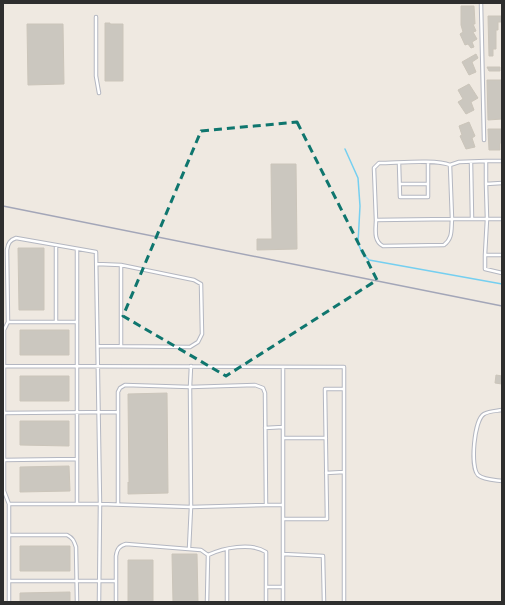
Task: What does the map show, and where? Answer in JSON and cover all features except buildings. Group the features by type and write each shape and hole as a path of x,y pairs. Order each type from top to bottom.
{"lane":[{"path":"481,3 484,140"},
{"path":"96,17 96,76 99,93"},
{"path":"450,165 452,219 451,236 449,241 444,245 383,246 379,244 376,239 374,168 379,163 444,162 450,165 459,162 502,161"},
{"path":"472,162 472,219"},
{"path":"486,162 487,219 485,269 502,272"},
{"path":"400,163 400,197 428,197 428,163"},
{"path":"486,184 502,183"},
{"path":"400,184 428,184"},
{"path":"376,220 502,219"},
{"path":"9,602 9,504 4,491 4,330 8,322 7,250 8,244 16,238 96,252 100,504 98,581 99,602"},
{"path":"56,245 56,322"},
{"path":"77,249 77,504"},
{"path":"485,255 502,255"},
{"path":"96,264 121,265 194,280 200,284 202,334 198,342 190,346 98,346"},
{"path":"121,265 121,346"},
{"path":"8,322 77,322"},
{"path":"4,366 344,367 344,602"},
{"path":"189,549 191,507 191,366"},
{"path":"283,602 284,367"},
{"path":"118,504 118,392 120,388 125,386 190,387 255,385 263,388 265,393 266,505"},
{"path":"283,519 327,519 325,389 344,389"},
{"path":"502,410 484,413 480,418 477,426 474,458 474,469 478,475 483,478 502,481"},
{"path":"4,413 118,412"},
{"path":"265,428 283,427"},
{"path":"283,438 326,438"},
{"path":"4,460 77,459"},
{"path":"326,472 344,472"},
{"path":"9,504 118,504 191,507 283,505"},
{"path":"9,535 71,537 76,547 77,602"},
{"path":"116,602 116,556 117,549 121,546 126,544 201,550 208,555"},
{"path":"208,555 232,547 257,548 266,552 266,602"},
{"path":"227,548 227,602"},
{"path":"283,554 324,556 324,602"},
{"path":"207,602 208,555"},
{"path":"9,581 115,581"},
{"path":"266,587 283,587"}],"highlighted area":[{"path":"297,122 377,280 226,376 123,316 201,131"}],"waterway":[{"path":"345,149 358,178 360,206 358,243 362,253 369,260 502,284"}],"railway":[{"path":"3,206 502,306"}]}
